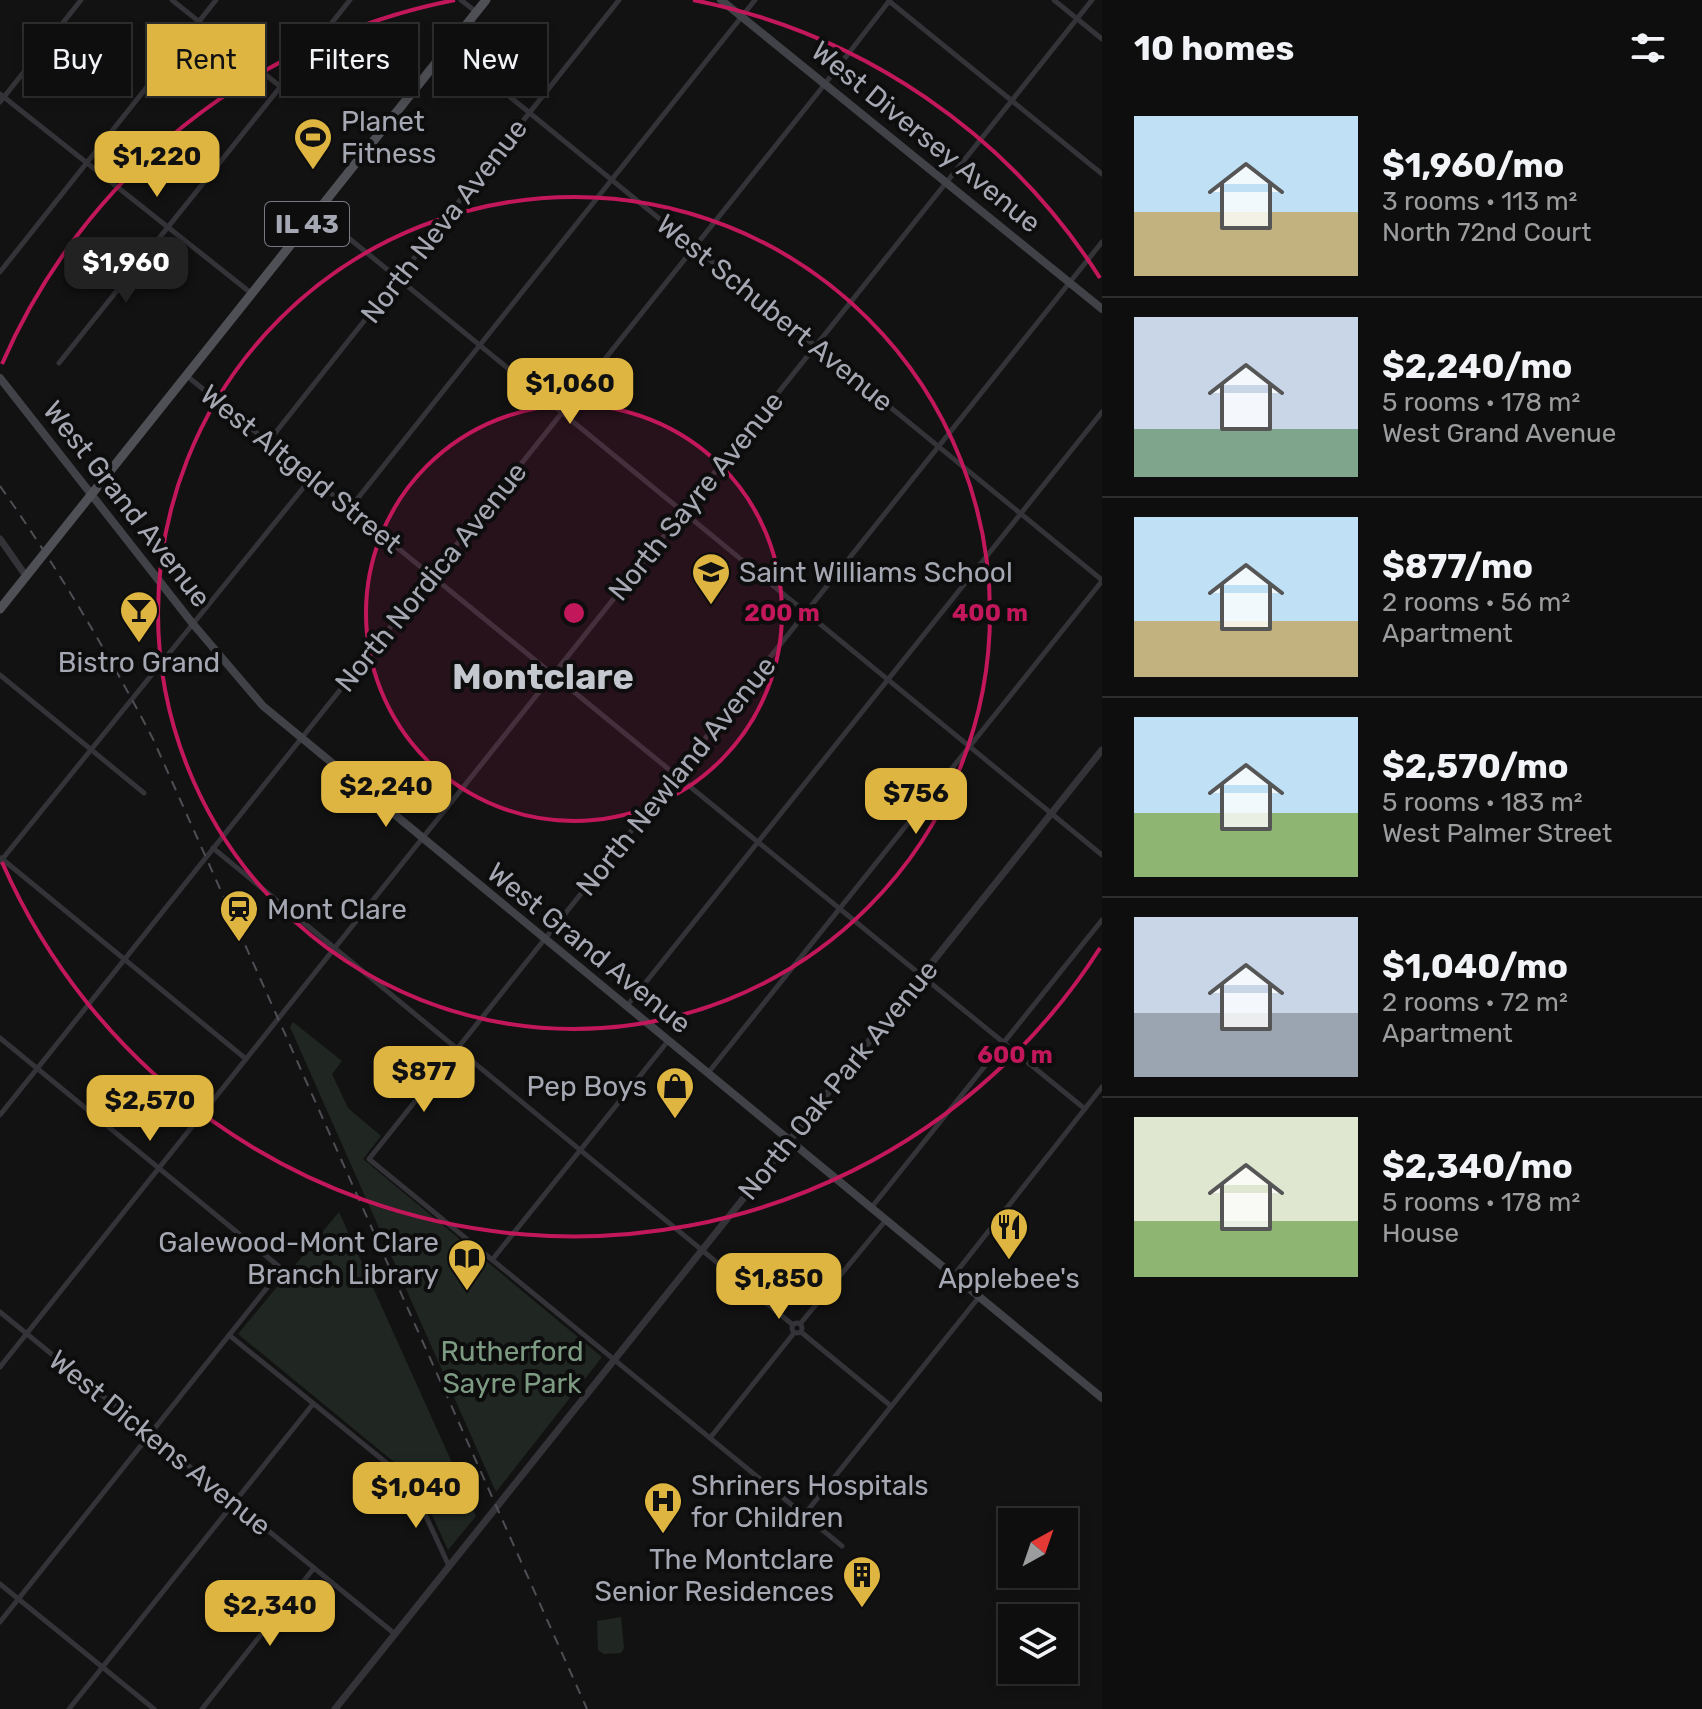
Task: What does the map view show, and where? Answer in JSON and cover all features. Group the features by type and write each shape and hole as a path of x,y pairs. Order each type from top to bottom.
{"main road":[{"name":"IL 43","path":"466,24 486,0"},
{"name":"West Diversey Avenue","path":"721,0 1102,309"},
{"name":"IL 43","path":"0,609 434,65"},
{"name":"West Grand Avenue","path":"0,378 193,624 263,706 1102,1398"}],"street":[{"path":"81,0 1,98 252,293"},
{"path":"59,363 281,87 172,0"},
{"path":"0,272 216,0"},
{"path":"331,24 350,0"},
{"path":"461,0 476,12"},
{"name":"North Neva Avenue","path":"268,442 619,0"},
{"path":"350,508 755,0"},
{"path":"1054,0 1102,39"},
{"name":"North Sayre Avenue","path":"0,1367 1092,0"},
{"path":"889,1 1102,174"},
{"name":"North Nordica Avenue","path":"0,1115 889,1"},
{"name":"West Schubert Avenue","path":"509,96 1102,580"},
{"path":"317,212 1102,855"},
{"name":"North Newland Avenue","path":"492,1260 369,1159 1102,242"},
{"name":"West Altgeld Street","path":"187,375 1085,1109"},
{"path":"626,1007 1102,412"},
{"path":"246,1059 1,859 312,477"},
{"path":"0,539 26,576"},
{"path":"708,1074 1102,580"},
{"path":"0,675 144,793"},
{"name":"North Oak Park Avenue","path":"335,1709 1102,750"},
{"path":"213,848 891,1406"},
{"path":"871,1208 1102,920"},
{"path":"0,1038 282,1269 0,1622"},
{"path":"668,1041 492,1260 842,1546"},
{"path":"953,1275 1102,1087"},
{"path":"710,1438 886,1220"},
{"path":"804,1515 979,1297"},
{"name":"West Dickens Avenue","path":"0,1312 395,1634"},
{"path":"229,1335 410,1482 449,1566"},
{"path":"69,1709 313,1404"},
{"path":"202,1709 314,1568"},
{"path":"0,1584 154,1709"}],"green space":[{"name":"Rutherford Sayre Park","path":"293,1022 342,1061 332,1074 348,1108 381,1136 363,1159 602,1357 496,1492 290,1027"},
{"name":"Rutherford Sayre Park","path":"339,1212 476,1516 448,1550 416,1480 238,1334"},
{"path":"621,1617 624,1648 621,1653 604,1654 598,1650 597,1621"}],"railway":[{"path":"0,486 81,610 153,739 587,1709"}],"place":[{"name":"Planet Fitness","path":"313,171"},
{"name":"Saint Williams School","path":"711,606"},
{"name":"Bistro Grand","path":"139,644"},
{"name":"Mont Clare","path":"239,943"},
{"name":"Pep Boys","path":"675,1120"},
{"name":"Applebee's","path":"1009,1261"},
{"name":"Galewood-Mont Clare Branch Library","path":"467,1292"},
{"name":"Shriners Hospitals for Children","path":"663,1535"},
{"name":"The Montclare Senior Residences","path":"862,1609"}],"district":[{"name":"Montclare","path":"543,676"}]}
